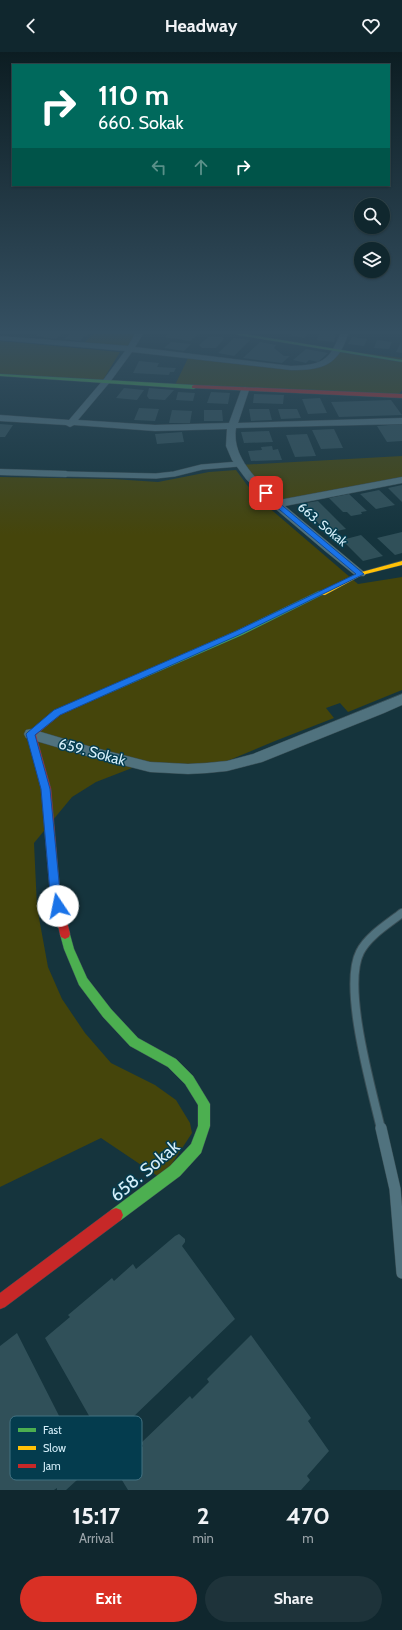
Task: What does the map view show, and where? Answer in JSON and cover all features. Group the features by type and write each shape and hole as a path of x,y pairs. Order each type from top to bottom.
{"street":[{"path":"70,424 90,401"},
{"name":"663. Sokak","path":"241,401 231,436 231,447 239,464 276,504 360,574"},
{"path":"0,418 70,424 156,428 402,421"},
{"path":"0,472 66,474"},
{"path":"276,504 402,480"},
{"path":"31,734 57,712 239,633 360,574 402,564"},
{"name":"659. Sokak","path":"31,734 87,752 150,767 188,769 207,768 227,766 257,758 372,713 402,699"},
{"name":"659. Sokak","path":"31,734 46,789 55,892 69,949 83,981 107,1013 134,1042"},
{"name":"658. Sokak","path":"0,1302 175,1171 196,1148 204,1126 204,1104 189,1080 172,1063 134,1042"}],"lane":[{"path":"66,474 156,476 202,467 239,464"},
{"path":"402,913 371,939 360,952 356,967 354,987 359,1032 395,1189 402,1273"}],"shaded area":[{"path":"402,456 402,480 276,504 240,465"},
{"path":"236,470 247,485 267,506 358,584 402,577 402,690 348,712 340,703 326,708 334,718 220,764 208,767 145,763 96,782 72,797 34,843 37,907 48,967 62,999 85,1033 111,1063 155,1085 176,1100 190,1123 192,1133 162,1179 101,1138 0,1187 0,477 113,479 158,482 209,472"}],"building":[{"path":"208,401 229,401 228,404 207,403"},
{"path":"253,401 283,401 283,404 253,403"},
{"path":"303,401 321,401 327,413 308,414"},
{"path":"392,401 402,415 339,417 331,402"},
{"path":"139,408 159,409 155,421 134,420"},
{"path":"249,409 269,409 272,420 251,421"},
{"path":"278,409 297,409 301,418 281,419"},
{"path":"172,410 192,411 190,423 169,423"},
{"path":"204,410 222,410 223,421 204,421"},
{"path":"0,424 13,425 5,437 0,437"},
{"path":"402,424 402,441 387,442 377,426"},
{"path":"334,429 343,448 321,449 312,430"},
{"path":"269,431 273,442 244,443 241,432"},
{"path":"182,432 184,442 157,444 155,434"},
{"path":"307,434 316,456 295,457 286,435"},
{"path":"272,446 273,450 278,449 282,460 251,461 248,451 262,450 261,447"},
{"path":"402,485 402,502 388,488"},
{"path":"379,490 395,505 376,509 360,494"},
{"path":"349,494 367,511 361,512 362,514 351,516 347,512 343,512 329,498"},
{"path":"318,501 346,529 328,533 300,504"},
{"path":"402,532 402,553 395,555 377,538"},
{"path":"361,535 383,556 363,561 342,540"},
{"path":"179,1234 185,1239 182,1246 235,1319 134,1416 89,1416 45,1338 70,1317 68,1315 112,1278 114,1281 133,1264 136,1269"},
{"path":"17,1333 59,1416 10,1416 10,1480 77,1480 66,1490 57,1490 57,1488 54,1490 0,1490 0,1346"},
{"path":"251,1335 311,1418 308,1421 329,1451 307,1476 310,1480 301,1490 128,1490 122,1480 142,1480 142,1442 190,1396 192,1399 209,1382 207,1379"}],"traffic: fast":[{"path":"79,703 239,633 322,593"},
{"path":"65,934 69,949 83,981 107,1013 134,1042 172,1063 189,1080 204,1104 204,1126 196,1148 175,1171 116,1215"}],"traffic: slow":[{"path":"322,593 360,574 402,563"}],"traffic: jam":[{"path":"65,934 55,892 46,789 31,734 57,713 79,703"},
{"path":"0,1302 116,1215"}],"route":[{"path":"58,906 55,892 46,789 31,734 57,712 239,633 360,574 276,504 266,493"}]}
